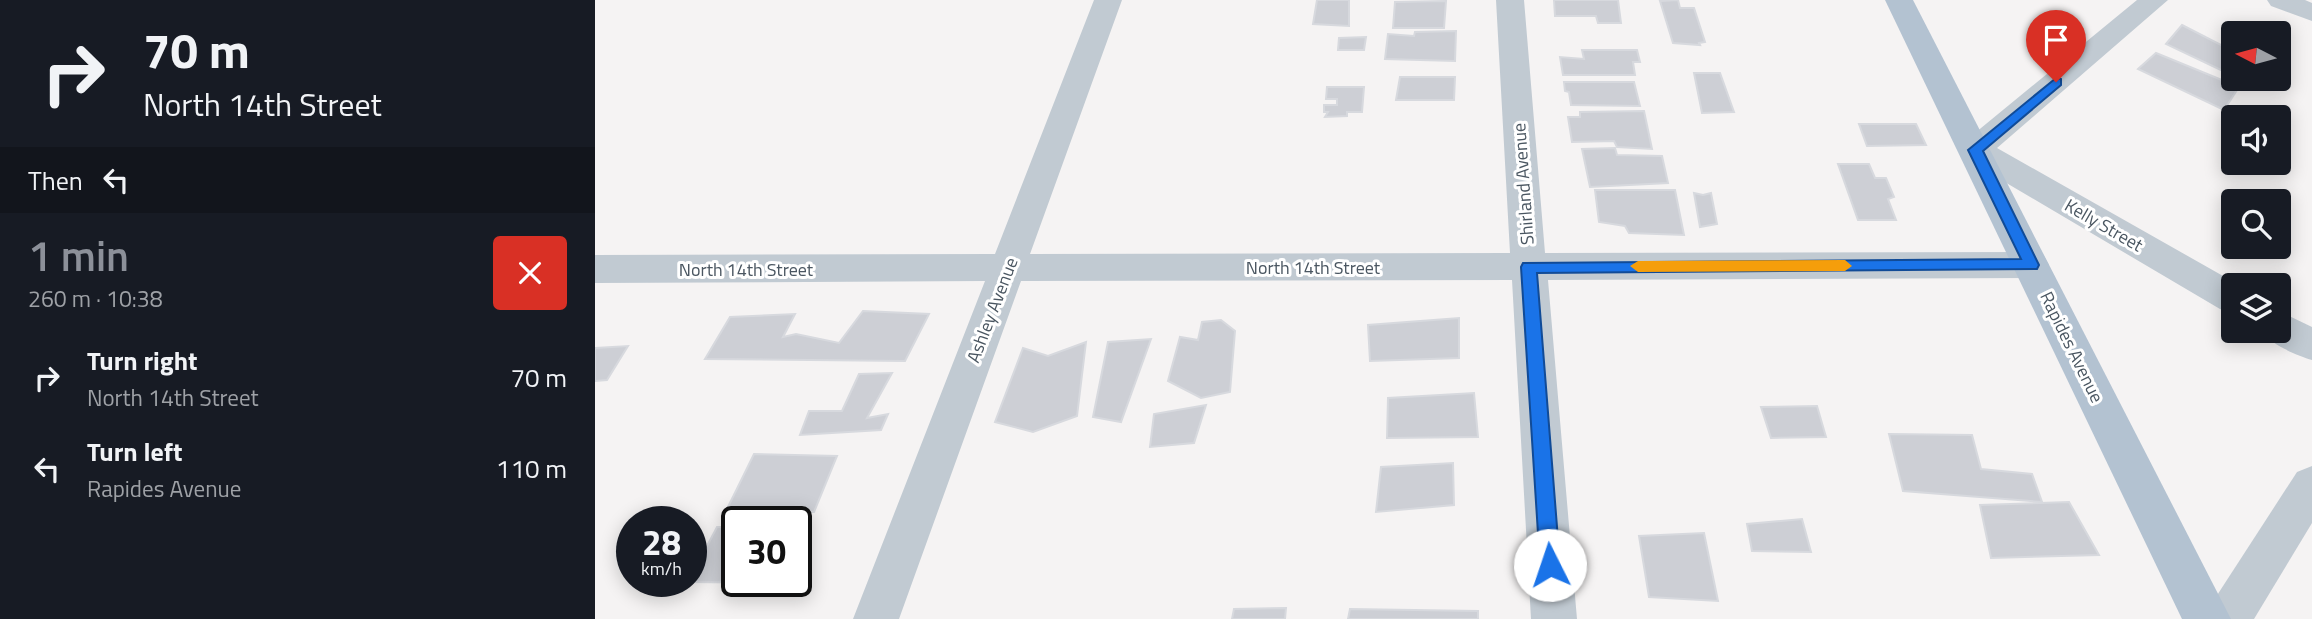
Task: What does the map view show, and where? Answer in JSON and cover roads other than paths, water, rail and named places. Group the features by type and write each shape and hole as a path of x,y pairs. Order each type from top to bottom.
{"main road":[{"name":"Rapides Avenue","path":"1899,0 2207,619"}],"street":[{"name":"Ashley Avenue","path":"876,619 1108,0"},
{"name":"Shirland Avenue","path":"1510,0 1554,619"},
{"path":"1975,150 2154,0"},
{"path":"2281,0 2312,13"},
{"name":"Kelly Street","path":"1975,150 2221,292"},
{"name":"North 14th Street","path":"595,269 2031,265"},
{"path":"2291,333 2312,345"},
{"path":"2228,619 2312,485"}]}
